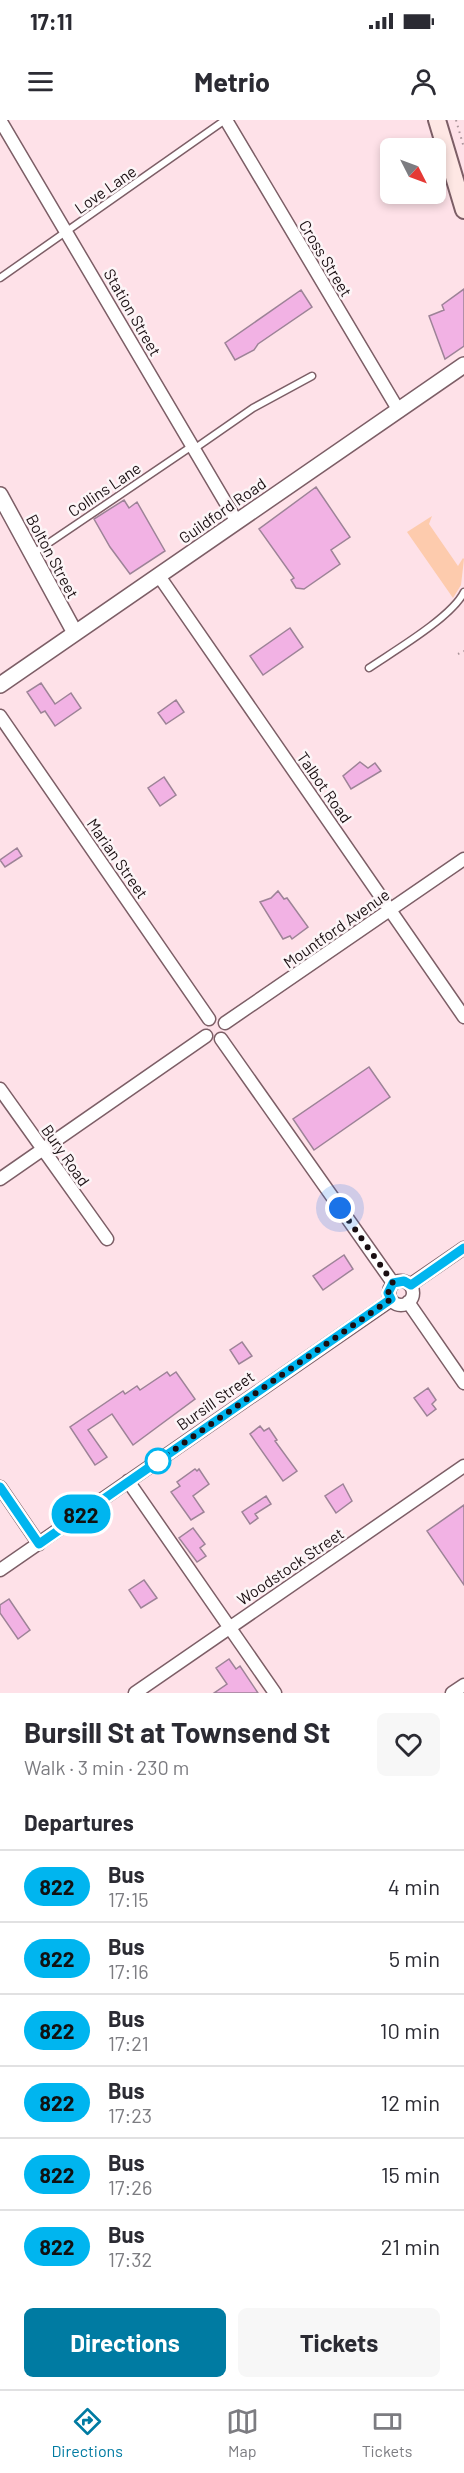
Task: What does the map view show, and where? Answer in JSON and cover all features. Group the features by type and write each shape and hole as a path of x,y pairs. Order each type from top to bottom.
{"main road":[{"path":"436,120 464,210"}],"street":[{"name":"Station Street","path":"0,120 237,522"},
{"name":"Cross Street","path":"226,120 399,411"},
{"name":"Guildford Road","path":"0,685 464,365"},
{"name":"Bolton Street","path":"0,495 75,633"},
{"name":"Talbot Road","path":"159,576 464,1017"},
{"name":"Marian Street","path":"0,716 209,1019"},
{"name":"Mountford Avenue","path":"225,1023 464,859"},
{"path":"219,1018 225,1023 226,1033 221,1039 212,1040 206,1036 204,1029 209,1019 219,1018"},
{"path":"0,1179 206,1036"},
{"path":"221,1039 393,1283"},
{"name":"Bury Road","path":"0,1089 106,1239"},
{"path":"411,1285 464,1248"},
{"path":"404,1281 411,1285 413,1292 408,1302 399,1305 391,1299 388,1293 393,1283 404,1281"},
{"name":"Bursill Street","path":"0,1570 391,1299"},
{"path":"408,1302 464,1383"},
{"name":"Woodstock Street","path":"135,1693 464,1466"},
{"path":"128,1481 275,1693"},
{"path":"0,1487 39,1544"},
{"path":"452,1693 464,1685"}],"lane":[{"name":"Love Lane","path":"0,278 226,120"},
{"name":"Collins Lane","path":"32,554 253,408 312,376"},
{"path":"369,668 439,619 455,605 464,592"}],"path":[{"path":"456,120 464,148"},
{"path":"458,654 464,651"}],"shaded area":[{"path":"432,516 429,524 458,566 464,559 461,585 453,598 407,532"}],"building":[{"path":"464,289 464,346 445,359 429,316 444,310 442,305"},
{"path":"301,290 312,307 258,344 254,350 235,360 225,343"},
{"path":"316,487 350,537 331,550 340,564 304,589 296,588 291,580 294,578 259,529"},
{"path":"124,500 129,508 137,502 165,551 130,574 110,547 94,519"},
{"path":"290,628 303,647 263,675 250,656"},
{"path":"41,683 55,704 71,693 81,708 55,726 45,711 41,713 27,692"},
{"path":"176,700 184,712 166,724 158,713"},
{"path":"360,762 368,768 375,763 381,771 351,789 343,776"},
{"path":"164,777 176,795 160,806 148,788"},
{"path":"17,848 22,856 5,867 0,860"},
{"path":"278,891 284,899 287,898 308,927 292,939 290,936 283,939 260,902 271,898"},
{"path":"369,1067 390,1097 314,1150 293,1119"},
{"path":"344,1255 353,1269 323,1290 313,1276"},
{"path":"242,1342 252,1356 239,1364 230,1350"},
{"path":"167,1372 170,1376 176,1372 195,1399 133,1445 112,1414 88,1430 107,1457 95,1465 70,1427 123,1391 125,1394 137,1386 140,1390"},
{"path":"428,1388 436,1400 432,1404 436,1409 427,1416 414,1398"},
{"path":"260,1426 264,1431 269,1428 277,1440 275,1441 297,1471 283,1481 250,1434"},
{"path":"195,1469 197,1471 199,1469 209,1484 193,1496 204,1512 191,1520 171,1492 180,1486 177,1482"},
{"path":"343,1484 352,1501 336,1513 325,1496"},
{"path":"266,1496 271,1504 255,1514 258,1518 250,1524 242,1512"},
{"path":"464,1505 464,1585 427,1531"},
{"path":"193,1528 205,1544 200,1548 206,1556 197,1562 179,1538"},
{"path":"144,1580 157,1598 141,1608 129,1590"},
{"path":"9,1599 30,1630 18,1639 0,1613 0,1605"},
{"path":"229,1659 236,1669 240,1666 258,1693 214,1693 227,1684 216,1668"}],"bus line":[{"name":"822","path":"0,1487 39,1544 391,1299 388,1293 393,1283 400,1280 411,1285 464,1248"}],"route":[{"path":"158,1461 391,1299 388,1293 393,1283 340,1208"}]}
